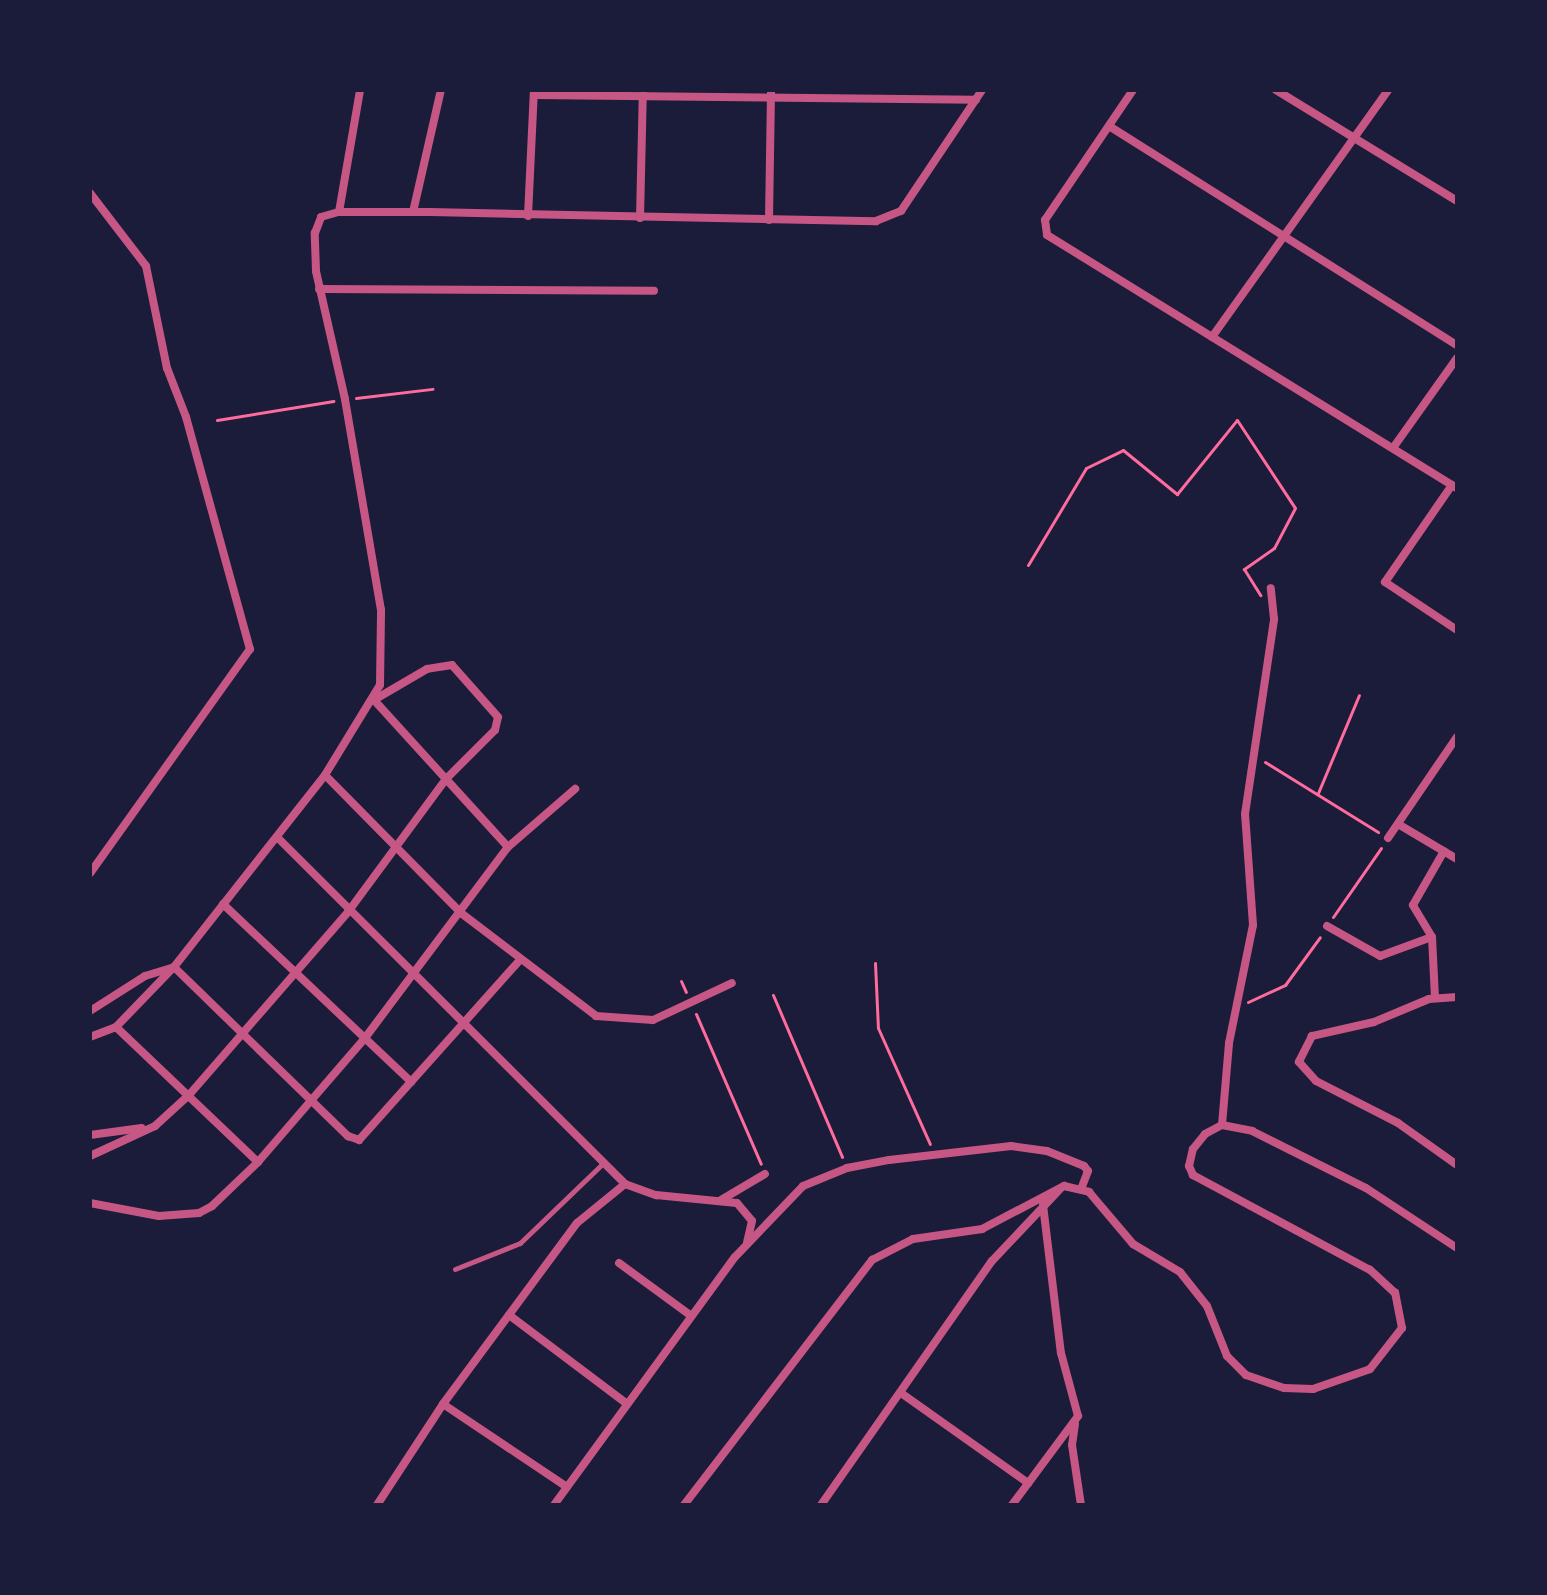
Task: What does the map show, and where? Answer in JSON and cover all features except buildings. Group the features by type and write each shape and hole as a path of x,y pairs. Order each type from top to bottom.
{"street":[{"path":"339,212 360,90"},
{"path":"413,212 441,90"},
{"path":"90,1037 116,1027 174,967 325,775 374,700 382,671 381,610 345,399 319,289 315,233 321,217 339,212 413,212 860,224 889,218 901,211 982,90"},
{"path":"1133,90 1043,228 1212,337 1455,486 1385,582 1457,630"},
{"path":"1276,90 1457,201"},
{"path":"1212,337 1388,90"},
{"path":"528,216 534,93 976,100"},
{"path":"640,218 642,94"},
{"path":"769,220 771,95"},
{"path":"1109,126 1457,345"},
{"path":"90,193 146,266 167,368 186,417 250,649 90,873"},
{"path":"319,289 654,291"},
{"path":"1393,448 1457,358"},
{"path":"1222,1125 1237,1006 1253,925 1245,814 1274,619 1271,588"},
{"path":"90,1156 155,1126 189,1095 293,970 348,912 446,779 495,730 498,717 471,680 442,664 374,700"},
{"path":"374,700 508,847"},
{"path":"1388,838 1457,737"},
{"path":"325,775 461,913 519,961 596,1016 653,1020 732,983"},
{"path":"90,1203 159,1216 199,1213 258,1162 365,1038 508,847 575,789"},
{"path":"1398,824 1457,859"},
{"path":"277,837 348,912 465,1022 625,1184 656,1195 721,1200 747,1210 752,1221 747,1242"},
{"path":"1435,998 1432,937 1413,905 1444,851"},
{"path":"223,904 411,1082"},
{"path":"1327,926 1380,956 1432,937"},
{"path":"174,967 240,1035 359,1140 519,961"},
{"path":"90,1011 145,976 174,967"},
{"path":"1457,997 1435,998 1374,1022 1312,1036 1299,1056 1308,1076 1398,1123 1457,1165"},
{"path":"116,1027 258,1162"},
{"path":"684,1505 872,1260 913,1239 982,1229 1064,1186 1082,1187 1101,1202 1133,1244 1180,1272 1199,1294 1237,1369 1270,1385 1300,1389 1355,1378 1383,1358 1398,1337 1403,1317 1395,1293 1370,1270 1193,1175 1189,1166 1193,1149 1205,1134 1222,1125 1252,1131 1366,1188 1457,1248"},
{"path":"90,1135 155,1126"},
{"path":"554,1505 690,1315 747,1242 794,1192 847,1168 933,1153 1011,1146 1047,1151 1087,1168 1082,1187"},
{"path":"721,1200 765,1174"},
{"path":"377,1505 443,1404 577,1223 625,1184"},
{"path":"821,1505 992,1261 1064,1186"},
{"path":"1043,1205 1061,1353 1078,1416 1072,1445 1081,1505"},
{"path":"619,1263 690,1315"},
{"path":"509,1315 627,1404"},
{"path":"901,1393 1028,1483"},
{"path":"443,1404 567,1487"},
{"path":"1012,1505 1078,1416"}],"lane":[{"path":"455,1269 520,1243 602,1164"}],"path":[{"path":"217,420 345,399 432,389"},
{"path":"1028,565 1086,468 1123,450 1177,494 1237,420 1295,508 1274,548 1244,569 1274,619"},
{"path":"1318,793 1359,695"},
{"path":"1237,1006 1285,985 1388,838 1255,756"},
{"path":"875,963 878,1028 933,1153"},
{"path":"681,981 765,1174"},
{"path":"773,995 847,1168"}]}
